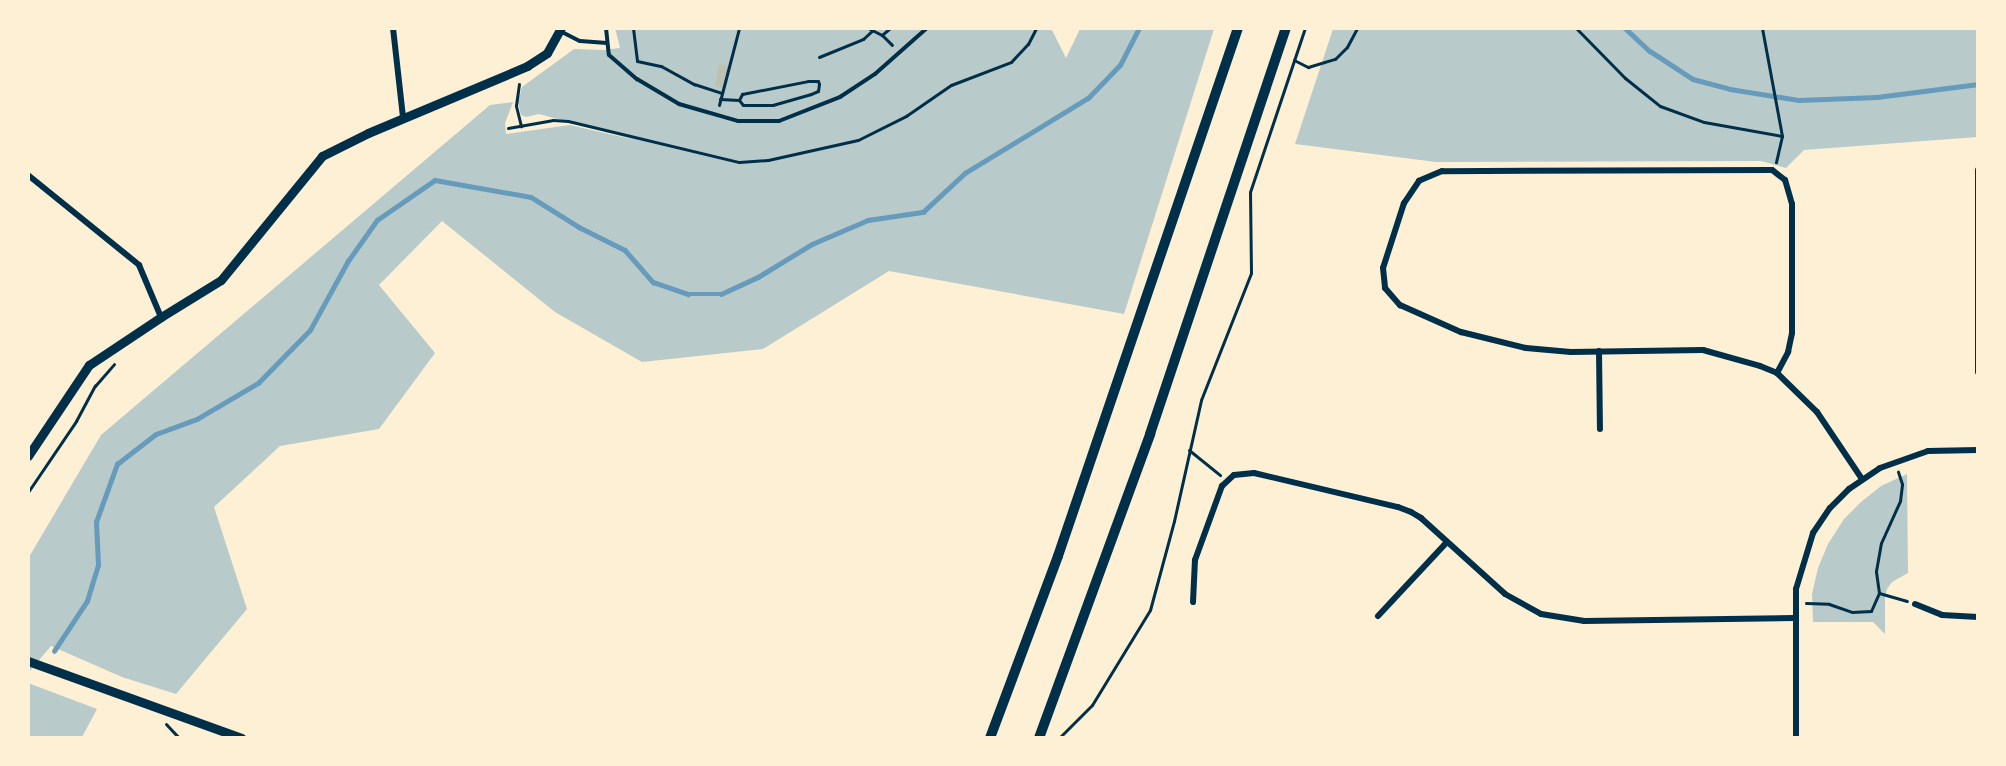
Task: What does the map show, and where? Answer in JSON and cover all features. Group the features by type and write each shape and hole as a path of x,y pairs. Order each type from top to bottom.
{"main road":[{"path":"990,738 1058,556 1238,28"},
{"path":"1039,738 1150,434 1242,153 1286,28"}],"street":[{"path":"393,28 403,117"},
{"path":"28,456 89,365 221,280 322,156 403,117 527,66 547,53 560,30"},
{"path":"1777,374 1788,352 1792,333 1792,204 1785,180 1772,170 1454,170 1436,172 1419,181 1404,203 1383,268 1382,278 1389,296 1416,314 1485,340 1537,350 1703,350 1742,359 1777,374 1817,412 1862,479"},
{"path":"1977,170 1977,372"},
{"path":"28,175 139,265 161,317"},
{"path":"1599,351 1600,429"},
{"path":"1796,738 1795,602 1800,570 1813,533 1830,508 1862,479 1893,463 1928,451 1977,450"},
{"path":"1193,602 1195,560 1218,494 1227,480 1242,473 1254,473 1398,507 1421,518 1522,605 1562,619 1794,618"},
{"path":"1378,616 1447,542"},
{"path":"1915,604 1942,615 1977,617"},
{"path":"28,661 242,738"}],"lane":[{"path":"606,28 609,55 637,79 680,104 738,121 780,121 840,97 875,74 927,28"},
{"path":"560,30 580,41 607,43"}],"path":[{"path":"633,28 637,61 661,66 694,84 722,93"},
{"path":"716,115 739,28"},
{"path":"882,35 890,28"},
{"path":"1059,738 1092,705 1150,610 1174,521 1201,400 1251,273 1250,192 1305,28"},
{"path":"1294,60 1308,67 1335,58 1347,47 1357,28"},
{"path":"1576,28 1625,78 1660,106 1704,122 1782,136"},
{"path":"1762,28 1782,136 1781,147 1772,170"},
{"path":"819,57 863,39 870,30 882,35 899,52"},
{"path":"886,53 893,46"},
{"path":"521,126 516,106 519,84 528,80"},
{"path":"720,99 739,100 743,105 773,105 818,91 819,84 818,81 808,81 742,94 739,100"},
{"path":"28,492 95,386 123,358"},
{"path":"1189,450 1227,480"},
{"path":"1795,602 1829,604 1852,612 1871,610 1879,593 1877,559 1881,543 1900,501 1902,484 1893,463"},
{"path":"1879,593 1915,604"}],"shaded area":[{"path":"615,28 1051,28 1066,58 1080,29 1214,29 1124,314 889,271 763,349 642,362 555,312 442,221 379,285 435,353 379,429 280,446 214,507 247,609 176,694 122,677 51,646 29,672 29,557 101,435 490,105 513,102 505,123 506,134 570,125 635,140 539,114 526,117 521,115 518,102 522,87 574,49 620,48"},
{"path":"1333,29 1977,29 1977,137 1804,150 1786,168 1761,161 1436,162 1295,144"},
{"path":"1907,474 1908,573 1892,582 1887,589 1885,634 1873,622 1813,622 1812,594 1818,568 1828,544 1844,519 1861,502 1881,486"},
{"path":"28,683 97,709 82,737 29,737"}],"building":[{"path":"719,64 730,66 726,89 715,87"}],"waterway":[{"path":"54,651 87,601 98,565 96,522 117,464 156,434 197,419 258,383 310,330 348,261 377,220 435,180 531,197 579,227 625,250 653,282 688,294 721,294 758,277 812,244 868,220 923,212 965,173 1088,98 1120,65 1139,28"},
{"path":"1625,28 1650,51 1693,79 1730,89 1799,100 1877,97 1978,84"}]}
